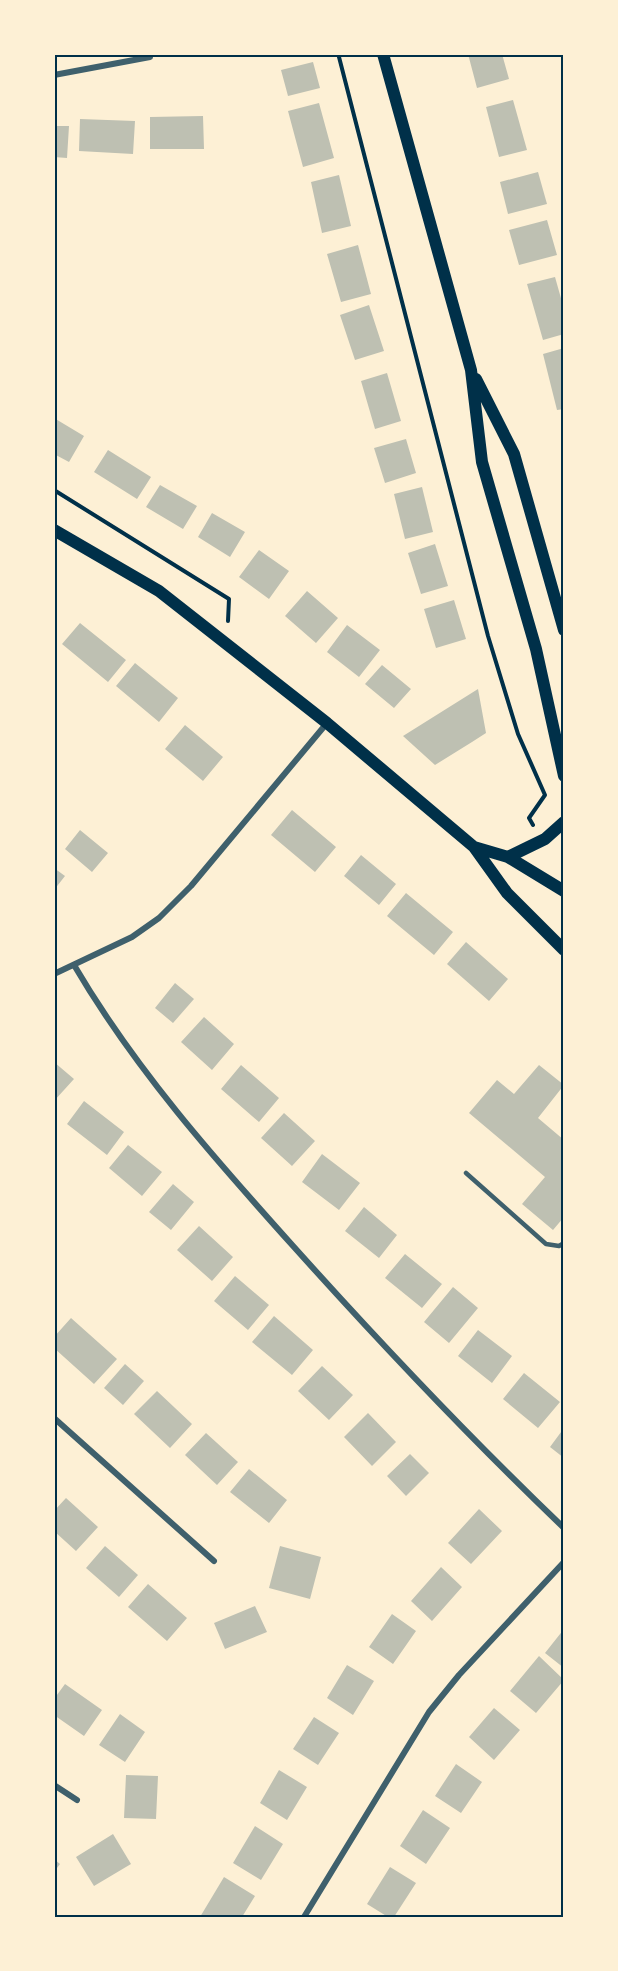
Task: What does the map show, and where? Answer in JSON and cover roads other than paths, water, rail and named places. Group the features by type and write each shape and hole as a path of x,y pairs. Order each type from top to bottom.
{"main road":[{"path":"383,54 471,370 482,462 536,649 564,776"},
{"path":"471,370 514,454 564,630"},
{"path":"55,533 159,591 228,642 327,723 474,847 507,893 558,938 564,950"},
{"path":"508,857 542,840 564,822"},
{"path":"474,847 508,857 564,891"}],"street":[{"path":"54,75 150,55"},
{"path":"54,974 132,937 159,918 191,886 327,723"},
{"path":"74,965 98,1007 136,1062 242,1189 460,1425 564,1528"},
{"path":"54,1418 214,1561"},
{"path":"304,1917 429,1712 459,1675 564,1562"},
{"path":"54,1785 77,1800"}],"lane":[{"path":"466,1173 546,1244 559,1246 564,1243"}]}
